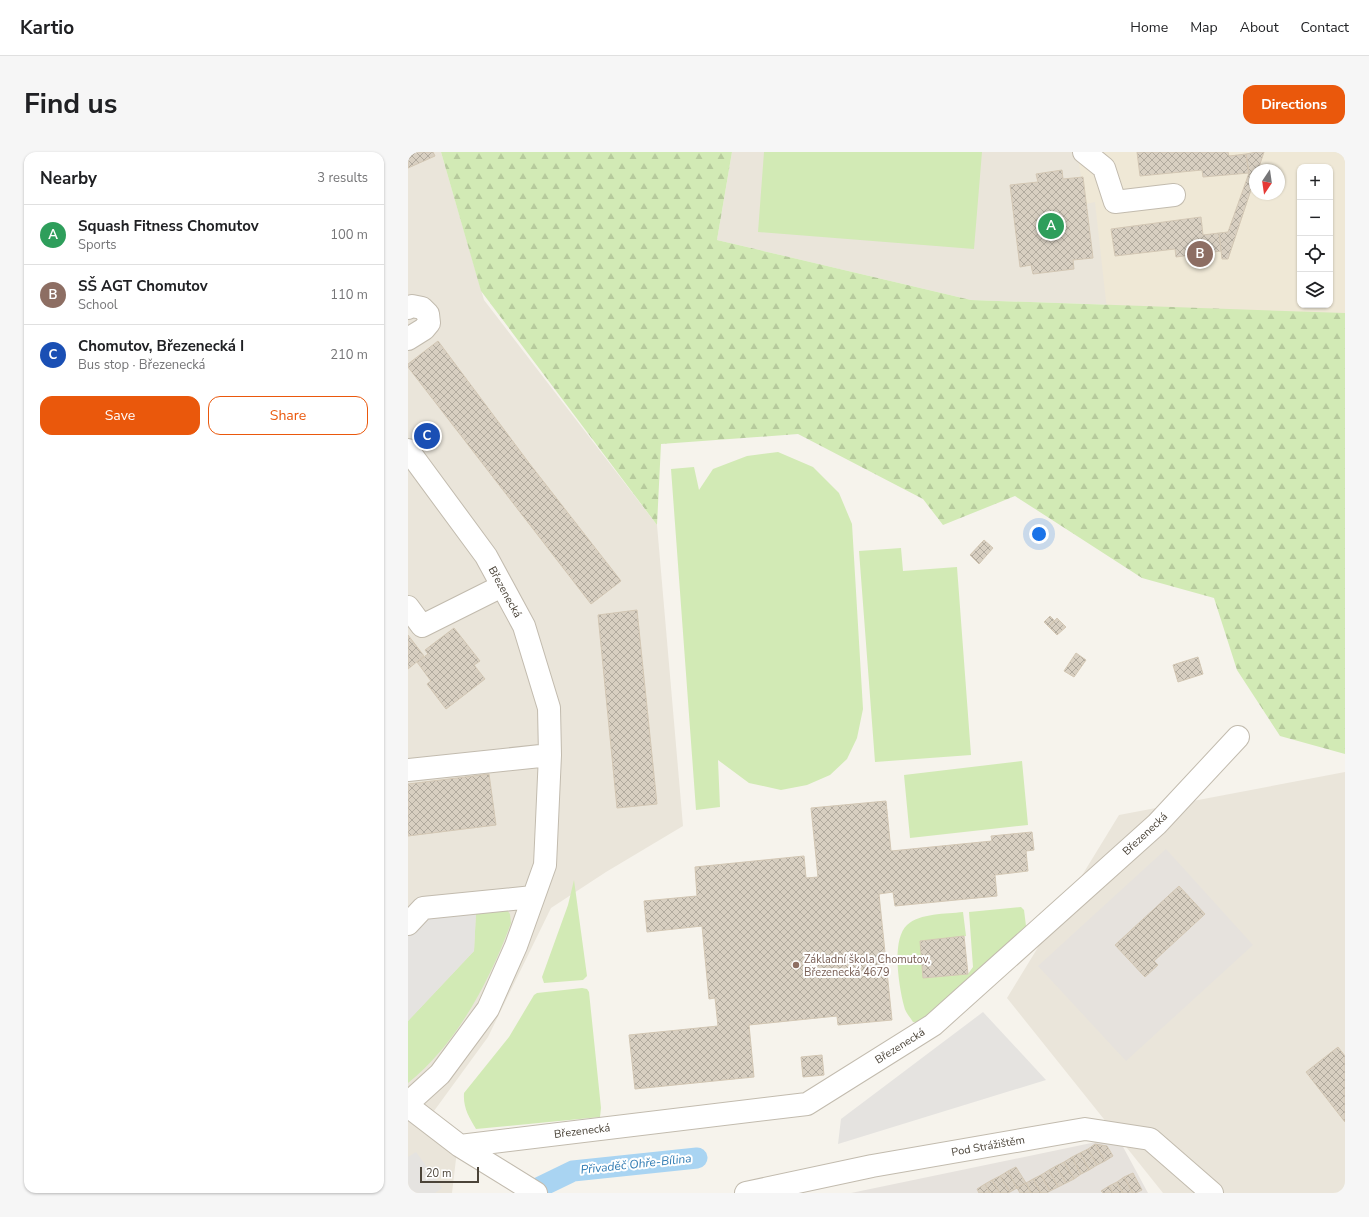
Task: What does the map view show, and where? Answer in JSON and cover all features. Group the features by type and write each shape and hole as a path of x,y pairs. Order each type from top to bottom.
{"street":[{"path":"1084,152 1104,168 1115,202 1174,195"},
{"path":"408,308 412,306 422,308 428,314 429,322 424,329 408,340"},
{"name":"Březenecká","path":"408,450 486,556 524,626 549,708 550,755 545,865 516,946 488,1009 440,1074 408,1104"},
{"path":"408,608 422,626 502,586"},
{"name":"Březenecká","path":"460,1146 807,1104 933,1025 1157,824 1238,737"},
{"path":"408,770 550,755"},
{"path":"408,924 416,909 533,897"},
{"path":"408,1104 460,1146 511,1179 536,1193"},
{"name":"Pod Strážištěm","path":"746,1193 872,1166 1085,1129 1150,1139 1212,1193"}],"shaded area":[{"path":"408,152 441,152 484,300 657,525 683,826 606,872 551,908 488,1037 434,1111 458,1142 452,1193 408,1193"},
{"path":"732,152 1345,152 1345,313 971,300 717,240"},
{"path":"1077,152 1345,152 1345,402 1109,328 1095,202 1086,204 1083,177 1081,177"},
{"path":"1345,772 1345,1193 1163,1193 1007,998 1119,815"},
{"path":"1166,849 1253,945 1126,1061 1038,966"},
{"path":"476,912 474,951 408,1021 408,917"},
{"path":"983,1012 1046,1080 838,1144 841,1119"},
{"path":"1096,1142 1122,1145 1148,1193 851,1193"},
{"path":"416,1152 442,1188 435,1193 408,1193 408,1157"}],"green space":[{"path":"441,152 732,152 717,240 971,300 1345,313 1345,754 1280,736 1237,670 1214,598 1142,578 1015,496 943,525 923,499 798,434 661,444 657,525 481,291"},
{"path":"764,152 982,152 974,249 758,232"},
{"path":"778,452 813,467 839,493 852,524 863,709 857,738 847,759 830,775 807,785 781,790 749,783 718,760 720,807 696,810 671,469 694,467 699,490 713,469 747,456"},
{"path":"901,548 903,571 957,567 971,755 875,762 859,551"},
{"path":"1022,761 1028,825 910,838 904,775"},
{"path":"574,880 587,976 583,980 544,983 542,977 568,905"},
{"path":"503,905 510,914 511,923 503,945 482,988 470,1010 442,1050 408,1083 408,1021 474,951 476,912"},
{"path":"1021,907 1024,910 1026,926 920,1023 913,1022 906,1012 900,987 898,964 899,941 902,932 907,925 912,921 926,916 963,912 966,936 920,941 924,978 968,974 973,967 969,912"},
{"path":"582,988 587,989 589,992 601,1108 600,1117 476,1129 466,1108 464,1093 509,1037 534,995 537,993"}],"building":[{"path":"408,152 433,152 435,156 408,168"},
{"path":"1137,152 1228,152 1229,156 1246,154 1249,173 1203,177 1202,170 1140,176"},
{"path":"1264,152 1260,164 1249,164 1249,173 1246,154"},
{"path":"1062,170 1063,179 1083,177 1093,258 1073,260 1074,269 1033,274 1031,265 1020,267 1010,185 1038,182 1036,174"},
{"path":"1249,173 1249,196 1228,259 1222,259 1219,233 1228,232"},
{"path":"1201,217 1203,235 1219,233 1221,251 1176,257 1175,249 1115,256 1111,229"},
{"path":"438,341 529,463 621,581 591,604 408,367 408,364"},
{"path":"984,540 993,548 979,564 970,555"},
{"path":"637,610 657,804 617,808 598,615"},
{"path":"1050,616 1055,621 1049,627 1044,622"},
{"path":"1057,618 1066,627 1057,635 1049,627"},
{"path":"454,628 480,661 474,665 485,679 446,709 427,684 431,681 417,662 428,654 425,650"},
{"path":"408,635 424,656 408,669"},
{"path":"1076,653 1086,660 1074,677 1064,671"},
{"path":"1198,657 1203,674 1178,682 1173,665"},
{"path":"489,774 496,825 408,836 408,784"},
{"name":"Základní škola Chomutov, Březenecká 4679","path":"886,801 891,851 992,841 991,836 1032,832 1034,850 1026,851 1028,871 995,875 997,896 895,906 893,892 879,894 892,1020 838,1025 837,1016 749,1025 754,1077 635,1089 629,1035 718,1026 715,998 709,999 702,926 647,932 644,901 697,896 695,867 804,856 806,878 818,877 811,808"},
{"path":"1179,886 1205,914 1154,961 1158,965 1145,977 1115,945"},
{"path":"964,936 968,974 923,978 920,941"},
{"path":"1338,1047 1345,1056 1345,1122 1306,1072"},
{"path":"822,1055 824,1075 803,1077 801,1057"},
{"path":"1095,1144 1105,1161 1097,1165 1088,1149"},
{"path":"1095,1144 1107,1146 1113,1156 1105,1161"},
{"path":"1088,1149 1097,1165 1089,1170 1080,1153"},
{"path":"1080,1153 1089,1170 1081,1174 1072,1157"},
{"path":"1072,1157 1081,1174 1074,1179 1064,1162"},
{"path":"1064,1162 1074,1179 1066,1183 1056,1166"},
{"path":"1056,1166 1066,1183 1058,1187 1049,1170"},
{"path":"1016,1167 1026,1183 1017,1188 1008,1171"},
{"path":"1049,1170 1058,1187 1050,1191 1041,1175"},
{"path":"1008,1171 1017,1188 1010,1192 1000,1176"},
{"path":"1133,1173 1142,1190 1136,1193 1133,1193 1124,1177"},
{"path":"1041,1175 1050,1191 1047,1193 1041,1193 1033,1179"},
{"path":"1000,1176 1010,1192 1000,1193 992,1180"},
{"path":"1124,1177 1133,1193 1123,1193 1117,1182"},
{"path":"1033,1179 1041,1193 1031,1193 1026,1183"},
{"path":"992,1180 1000,1193 990,1193 985,1184"},
{"path":"1117,1182 1123,1193 1113,1193 1109,1186"},
{"path":"1026,1183 1031,1193 1020,1193 1017,1188"},
{"path":"985,1184 990,1193 979,1193 977,1189"},
{"path":"1109,1186 1113,1193 1103,1193 1101,1191"}],"waterway":[{"name":"Přivaděč Ohře-Bílina","path":"532,1193 538,1188 573,1171 697,1158"}],"place":[{"name":"Squash Fitness Chomutov","path":"1051,226"},
{"name":"SŠ AGT Chomutov","path":"1200,254"},
{"name":"Chomutov, Březenecká I","path":"427,436"},
{"name":"Základní škola Chomutov, Březenecká 4679","path":"796,965"}]}
